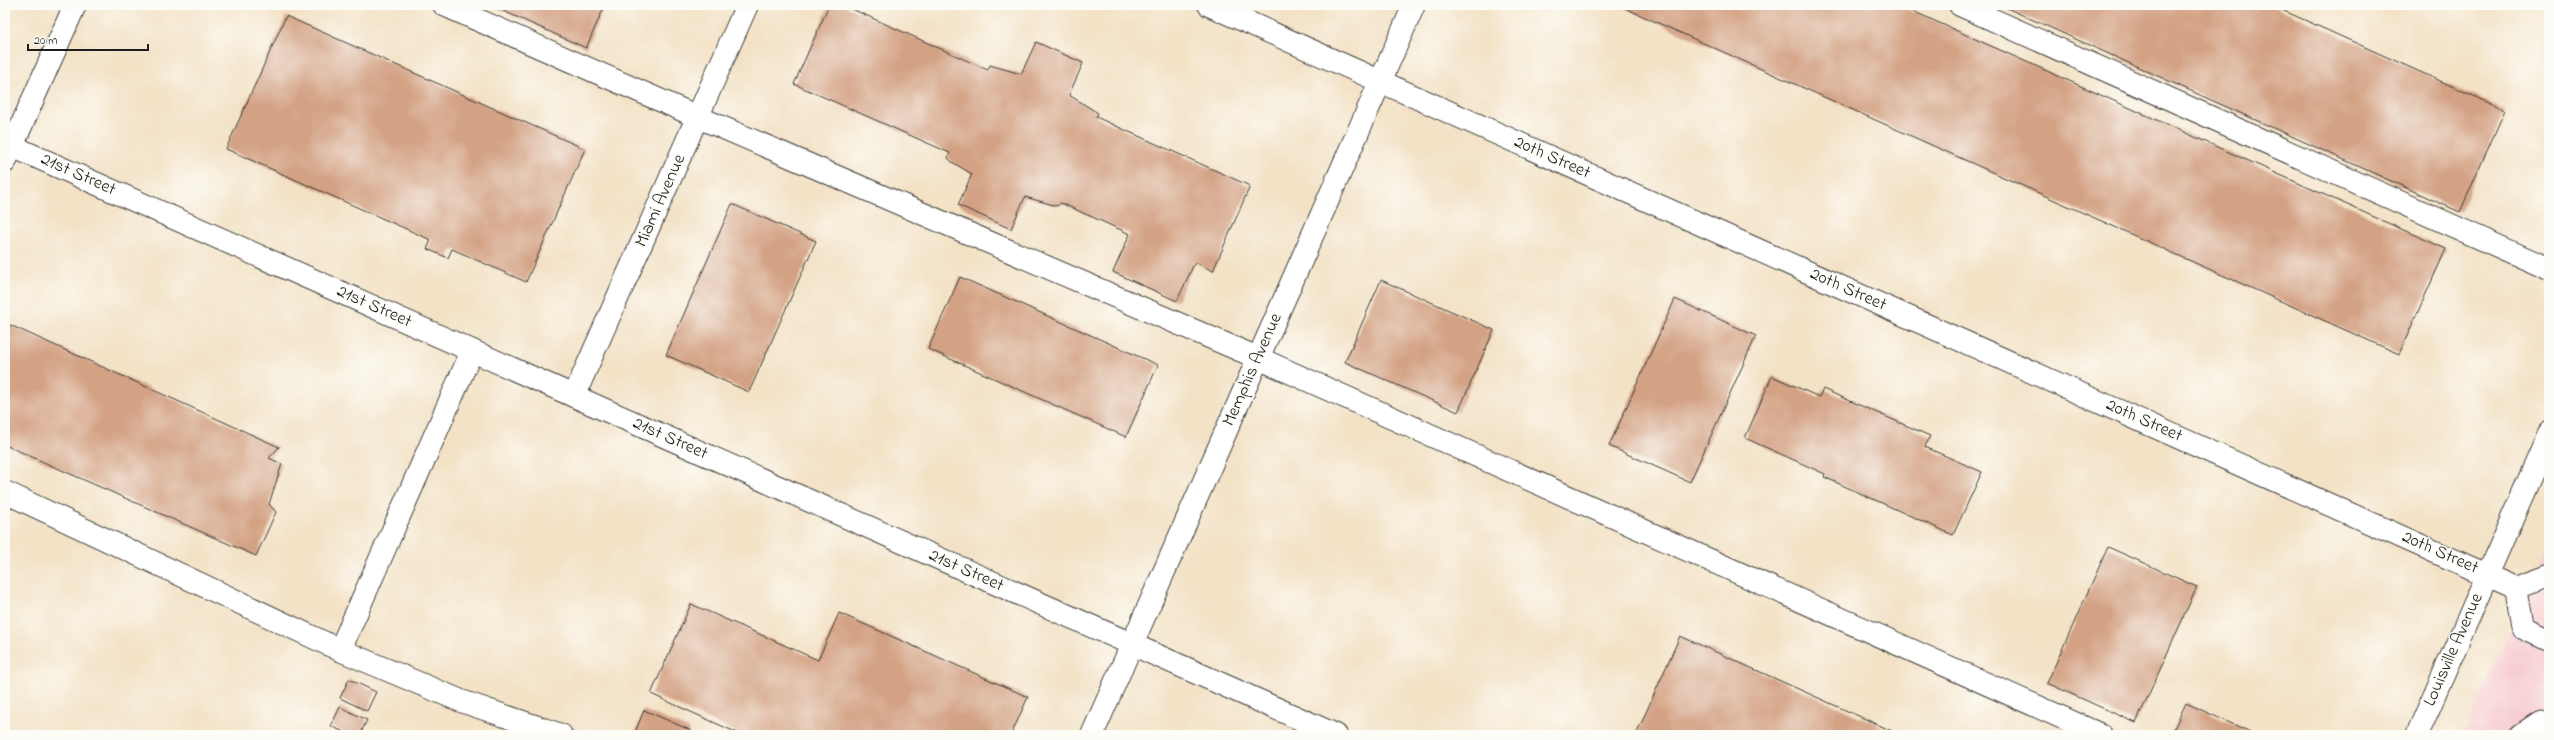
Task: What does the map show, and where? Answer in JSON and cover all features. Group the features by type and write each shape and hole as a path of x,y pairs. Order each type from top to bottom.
{"street":[{"path":"7,150 75,5"},
{"path":"444,5 698,117 1258,358 2101,735"},
{"name":"Miami Avenue","path":"574,396 747,5"},
{"name":"20th Street","path":"1209,5 2516,588"},
{"name":"Memphis Avenue","path":"1092,735 1414,5"},
{"path":"1960,5 2549,269"},
{"name":"21st Street","path":"7,150 472,351 1336,735"},
{"path":"340,650 472,351"},
{"name":"Louisville Avenue","path":"2416,735 2549,434"},
{"path":"5,492 340,650 461,701 561,735"},
{"path":"2549,576 2516,588 2523,628 2549,640"},
{"path":"2522,735 2540,722 2549,720"}],"shaded area":[{"path":"2549,541 2549,735 2464,735"}],"building":[{"path":"490,5 605,5 586,48"},
{"path":"829,5 843,5 988,70 990,65 1021,74 1036,42 1083,63 1069,95 1098,113 1096,117 1250,186 1213,271 1195,262 1177,301 1113,272 1130,234 1061,203 1057,206 1025,197 1011,229 958,205 972,174 952,162 948,158 950,153 794,84"},
{"path":"1618,5 1899,5 2446,249 2399,354"},
{"path":"2000,5 2271,5 2505,110 2460,212"},
{"path":"286,16 585,149 526,282 452,249 448,258 427,249 431,240 226,149"},
{"path":"732,204 816,241 749,392 666,355"},
{"path":"960,277 1158,365 1126,437 928,349"},
{"path":"1381,280 1494,330 1458,412 1345,362"},
{"path":"1675,299 1756,336 1690,482 1609,446"},
{"path":"10,325 279,447 269,458 282,464 269,504 276,512 256,556 5,445 5,337"},
{"path":"1772,376 1819,397 1823,389 1930,436 1925,447 1982,472 1953,535 1824,477 1825,474 1745,438"},
{"path":"2108,547 2197,587 2136,723 2047,683"},
{"path":"691,604 818,660 839,613 1028,697 1011,735 742,735 651,694"},
{"path":"1680,636 1901,735 1636,735"},
{"path":"349,679 376,692 367,711 340,698"},
{"path":"2186,703 2257,735 2171,735"},
{"path":"340,707 367,720 360,735 350,735 331,726"},
{"path":"644,710 690,730 687,735 634,735"}]}
